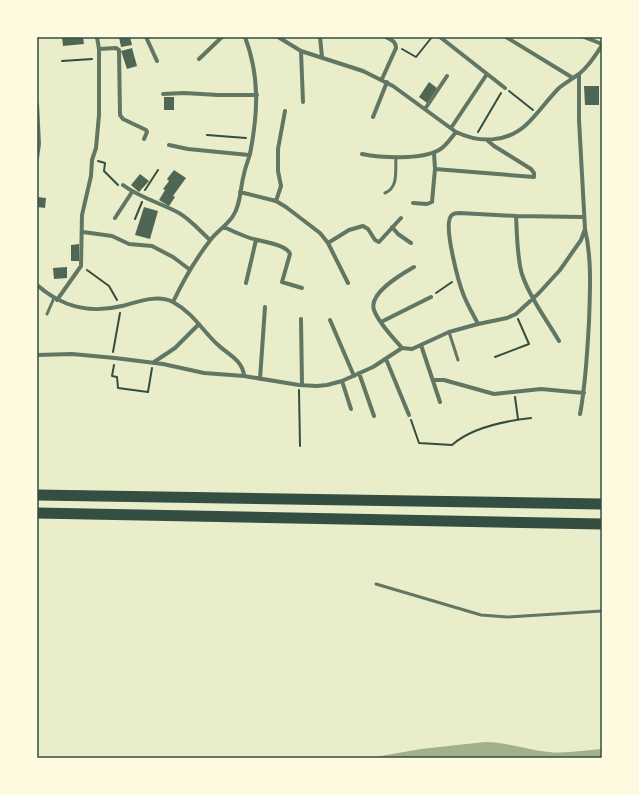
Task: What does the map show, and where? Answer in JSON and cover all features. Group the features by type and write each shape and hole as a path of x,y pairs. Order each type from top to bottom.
{"highway":[{"path":"37,495 602,504"},
{"path":"37,513 602,524"}],"street":[{"path":"56,299 81,266 83,232 82,215 91,176 92,160 96,148 98,121 99,48 97,37"},
{"path":"146,37 157,61"},
{"path":"199,59 222,37"},
{"path":"173,302 189,269 210,240 224,227 236,210 253,138 257,94 254,62 246,37"},
{"path":"278,37 300,51 322,57 382,79 400,90 456,132 474,138 487,140 503,138 519,131 529,122 556,91 579,74 590,62 602,44 584,37"},
{"path":"320,37 322,57"},
{"path":"382,79 396,48 396,44 386,37"},
{"path":"440,37 505,88"},
{"path":"506,37 573,78"},
{"path":"99,48 116,48 119,50 120,114 122,119 146,130 147,132 144,139"},
{"path":"300,51 303,102"},
{"path":"451,128 487,74"},
{"path":"579,74 583,217 589,246 590,302 584,393 580,414"},
{"path":"425,109 447,76"},
{"path":"373,117 387,82"},
{"path":"163,94 257,94"},
{"path":"37,104 39,144 37,158"},
{"path":"276,201 281,186 278,171 278,149 285,111"},
{"path":"362,154 377,157 396,157 434,152 444,147 456,132"},
{"path":"435,169 534,177 534,173 531,169 487,140"},
{"path":"169,145 188,150 249,155"},
{"path":"413,204 427,204 432,202 435,169 434,152"},
{"path":"123,186 142,197 180,214 210,240"},
{"path":"115,218 132,192"},
{"path":"240,192 276,201 320,233 328,243 348,283"},
{"path":"478,324 464,297 458,278 450,237 450,216 455,213 459,213 583,217"},
{"path":"516,216 522,276 533,299 560,341"},
{"path":"328,243 349,230 363,226 368,229 375,240 379,242 401,218"},
{"path":"224,227 256,240 272,243 290,251 290,256 282,282 302,288"},
{"path":"392,227 398,234 411,243"},
{"path":"37,355 72,354 154,362 204,373 244,376 301,385 317,386 342,381 359,374 402,348 412,349 449,332 507,318 516,314 549,283 581,240 585,229"},
{"path":"83,232 112,236 129,244 152,246 173,257 189,269"},
{"path":"246,284 256,240"},
{"path":"402,348 374,311 374,302 384,288 394,279 414,267"},
{"path":"37,285 65,304 89,308 104,309 148,299 173,302 194,318 220,348 239,362 244,376"},
{"path":"381,322 431,297"},
{"path":"260,379 265,307"},
{"path":"301,319 301,385"},
{"path":"330,320 354,376"},
{"path":"154,362 175,348 199,324"},
{"path":"421,345 440,402"},
{"path":"386,359 409,415"},
{"path":"359,374 374,416"},
{"path":"433,380 444,380 494,394 552,389 584,393"},
{"path":"342,381 351,409"}],"lane":[{"path":"385,192 391,190 395,184 396,157"},
{"path":"47,314 56,299"},
{"path":"449,332 458,360"},
{"path":"376,584 481,615 494,617 602,611"}],"path":[{"path":"396,48 401,48 416,57 432,37"},
{"path":"62,61 99,58"},
{"path":"474,138 505,88 537,113"},
{"path":"207,135 253,138"},
{"path":"92,160 105,163 105,172 116,184 123,186"},
{"path":"136,219 142,197 158,170"},
{"path":"81,266 109,286 121,306 113,358 112,376 117,377 118,388 148,392 154,362"},
{"path":"431,297 458,278"},
{"path":"495,357 529,344 516,314"},
{"path":"300,446 301,385"},
{"path":"514,392 518,419"},
{"path":"409,415 419,443 452,445 460,438 479,430 518,419 530,418"}],"shaded area":[{"path":"485,742 501,743 541,751 555,752 602,749 602,758 369,758 421,749"}],"building":[{"path":"62,37 83,37 84,44 63,46"},
{"path":"119,37 130,37 132,45 121,47"},
{"path":"132,48 137,66 127,69 121,51"},
{"path":"429,82 437,88 427,103 419,97"},
{"path":"584,86 599,86 599,105 585,105"},
{"path":"164,97 174,97 174,110 164,110"},
{"path":"174,170 186,178 173,196 175,197 169,206 159,200 165,190 163,189 169,181 167,179"},
{"path":"140,174 149,181 139,192 131,185"},
{"path":"37,197 46,198 45,208 37,207"},
{"path":"144,207 158,211 150,239 135,235"},
{"path":"79,244 79,261 71,261 71,245"},
{"path":"67,267 67,278 54,279 53,268"}]}
